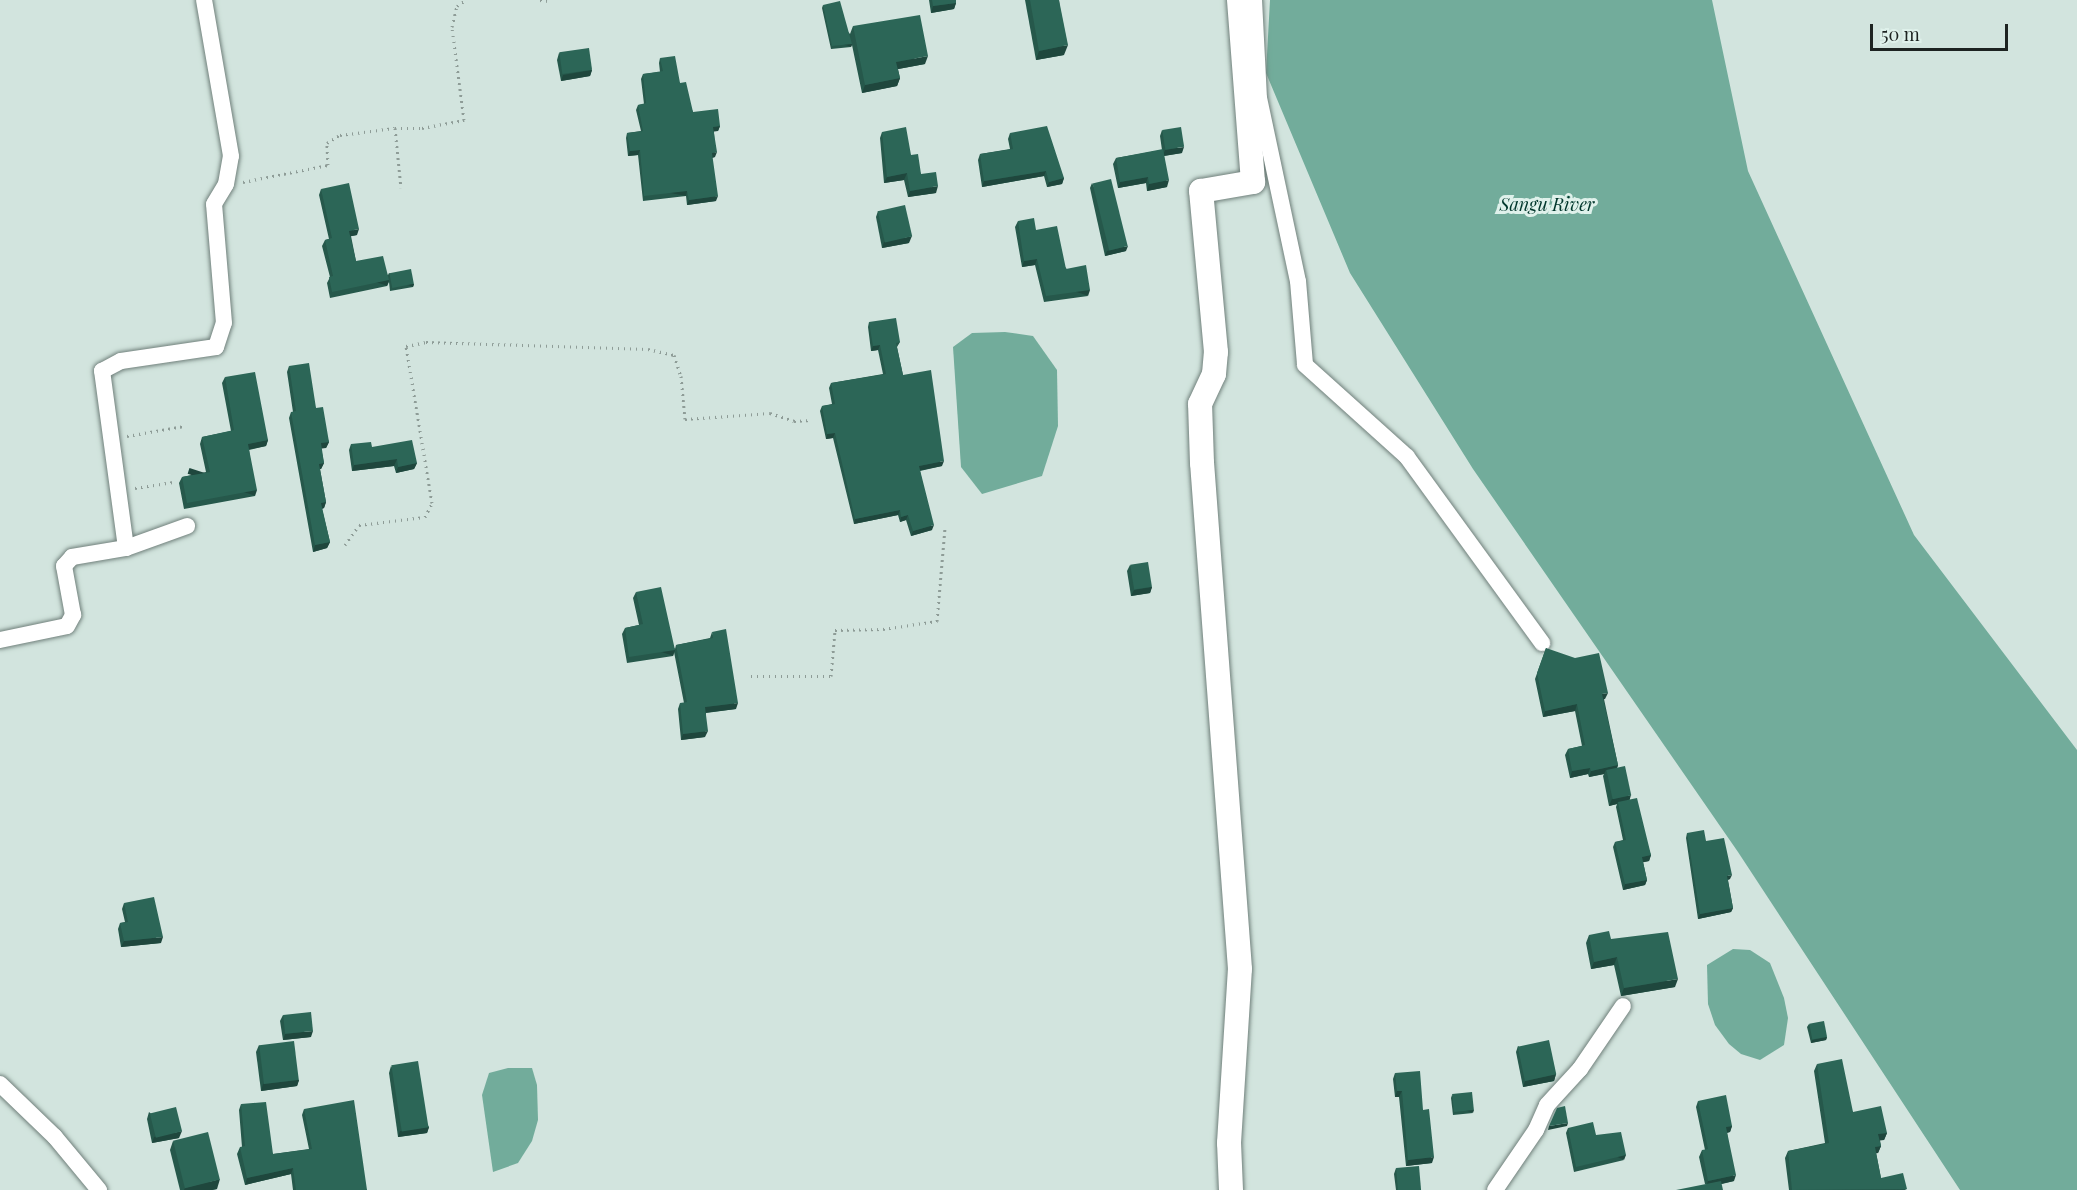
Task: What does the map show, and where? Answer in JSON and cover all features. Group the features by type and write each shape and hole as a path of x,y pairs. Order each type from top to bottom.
{"main road":[{"path":"1231,1190 1229,1143 1240,969 1202,463 1200,405 1214,374 1216,352 1201,191 1253,182 1239,0"}],"street":[{"path":"126,548 102,371 121,361 216,347 224,323 214,204 226,184 231,156 204,0"},
{"path":"1254,0 1259,98 1298,281 1305,365 1407,457 1542,643"},
{"path":"0,640 67,626 73,615 63,566 72,557 126,548 187,526"},
{"path":"1495,1190 1536,1130 1547,1105 1580,1069 1623,1006"},
{"path":"0,1084 55,1137 99,1190"}],"path":[{"path":"226,184 328,165 327,143 340,135 395,128 422,128 464,120 452,27 457,6 466,0"},
{"path":"540,0 548,1"},
{"path":"395,128 401,188"},
{"path":"345,545 359,525 425,517 432,503 406,346 426,342 648,349 674,355 681,376 685,419 770,413 794,421 811,420"},
{"path":"112,445 128,435 184,426"},
{"path":"118,491 174,482"},
{"path":"751,676 831,676 835,630 884,629 938,621 945,528"}],"water":[{"name":"Sangu River","path":"1270,0 1712,0 1748,171 1914,535 2077,750 2077,1190 1960,1190 1738,852 1473,469 1350,273 1266,73"},
{"path":"1005,332 1033,336 1057,370 1058,426 1042,476 982,494 961,467 953,347 972,333"},
{"path":"1733,949 1750,950 1770,963 1784,998 1788,1018 1784,1045 1760,1060 1741,1054 1729,1044 1715,1025 1708,1004 1707,965"},
{"path":"508,1068 532,1068 537,1085 538,1120 532,1141 518,1163 493,1172 482,1095 489,1073"}],"building":[{"path":"932,0 956,0 956,3 933,6"},
{"path":"1030,0 1059,0 1068,45 1039,51"},
{"path":"840,1 852,44 832,46 823,5"},
{"path":"920,15 928,56 896,62 900,78 865,85 853,26"},
{"path":"589,48 592,70 562,74 559,52"},
{"path":"675,56 680,83 686,82 693,112 718,109 720,126 713,127 717,152 712,153 718,196 689,200 687,191 644,196 640,150 630,151 627,133 643,131 638,105 646,103 643,74 663,71 660,58"},
{"path":"1047,126 1064,178 1049,182 1046,171 984,181 980,154 1013,149 1010,133"},
{"path":"906,127 911,155 918,154 921,174 936,172 938,186 910,191 907,173 887,177 882,132"},
{"path":"1181,127 1184,147 1165,150 1162,130"},
{"path":"1163,149 1169,180 1149,184 1148,177 1120,182 1116,158"},
{"path":"1111,179 1128,246 1109,251 1093,184"},
{"path":"349,183 359,229 349,231 356,261 383,256 389,280 332,292 329,277 333,276 325,240 332,238 321,189"},
{"path":"905,205 912,236 885,242 878,211"},
{"path":"1034,218 1036,230 1057,226 1066,269 1086,265 1090,290 1046,296 1037,259 1024,261 1018,221"},
{"path":"411,269 414,284 392,288 389,273"},
{"path":"896,318 900,342 896,343 903,375 931,370 944,461 919,466 934,525 913,531 908,515 901,517 900,510 855,519 835,433 827,434 822,406 835,404 831,383 886,374 880,345 873,346 869,322"},
{"path":"309,363 316,408 323,407 329,442 321,443 324,463 319,464 326,502 321,503 330,542 315,545 291,412 296,411 289,366"},
{"path":"255,372 268,440 248,444 257,490 187,503 182,477 210,472 202,437 234,430 225,377"},
{"path":"412,440 417,463 398,467 397,459 354,465 351,444 371,442 372,447"},
{"path":"1148,562 1152,587 1134,590 1130,565"},
{"path":"661,587 675,650 629,657 625,628 643,624 636,592"},
{"path":"726,629 738,703 705,707 708,731 683,734 680,703 687,702 676,645 713,638 712,632"},
{"path":"1546,648 1575,658 1599,653 1608,693 1602,694 1618,765 1591,771 1590,768 1572,771 1568,749 1585,745 1577,704 1545,711 1537,673"},
{"path":"1625,766 1631,795 1613,799 1606,770"},
{"path":"1637,798 1651,855 1642,857 1647,880 1625,884 1615,842 1626,840 1618,802"},
{"path":"1704,830 1706,841 1724,838 1732,875 1727,876 1733,908 1700,914 1687,833"},
{"path":"154,897 163,937 124,941 120,923 128,922 124,903"},
{"path":"1609,931 1611,939 1668,932 1678,979 1624,988 1617,957 1594,962 1589,935"},
{"path":"311,1012 313,1031 285,1034 283,1015"},
{"path":"1824,1021 1827,1037 1812,1040 1809,1024"},
{"path":"1549,1040 1556,1074 1525,1081 1518,1047"},
{"path":"294,1041 299,1080 264,1084 259,1045"},
{"path":"1842,1059 1853,1112 1881,1106 1887,1133 1878,1134 1881,1146 1875,1147 1881,1178 1903,1173 1907,1189 1792,1190 1788,1151 1829,1143 1817,1064"},
{"path":"418,1061 428,1127 402,1131 391,1065"},
{"path":"1420,1071 1423,1110 1429,1109 1434,1157 1408,1160 1402,1091 1397,1091 1395,1073"},
{"path":"1472,1092 1474,1110 1454,1112 1452,1094"},
{"path":"1726,1095 1732,1126 1726,1127 1736,1175 1708,1181 1702,1150 1708,1149 1698,1101"},
{"path":"354,1100 367,1190 296,1190 293,1168 247,1178 240,1147 245,1146 241,1104 266,1102 273,1154 312,1149 304,1109"},
{"path":"1565,1106 1568,1123 1549,1126 1557,1108"},
{"path":"176,1107 182,1131 156,1138 150,1114"},
{"path":"1593,1122 1596,1135 1621,1132 1626,1155 1576,1167 1568,1128"},
{"path":"208,1132 220,1180 185,1188 173,1141"},
{"path":"1419,1166 1421,1190 1398,1190 1396,1168"},
{"path":"1721,1181 1723,1190 1676,1190"}]}
